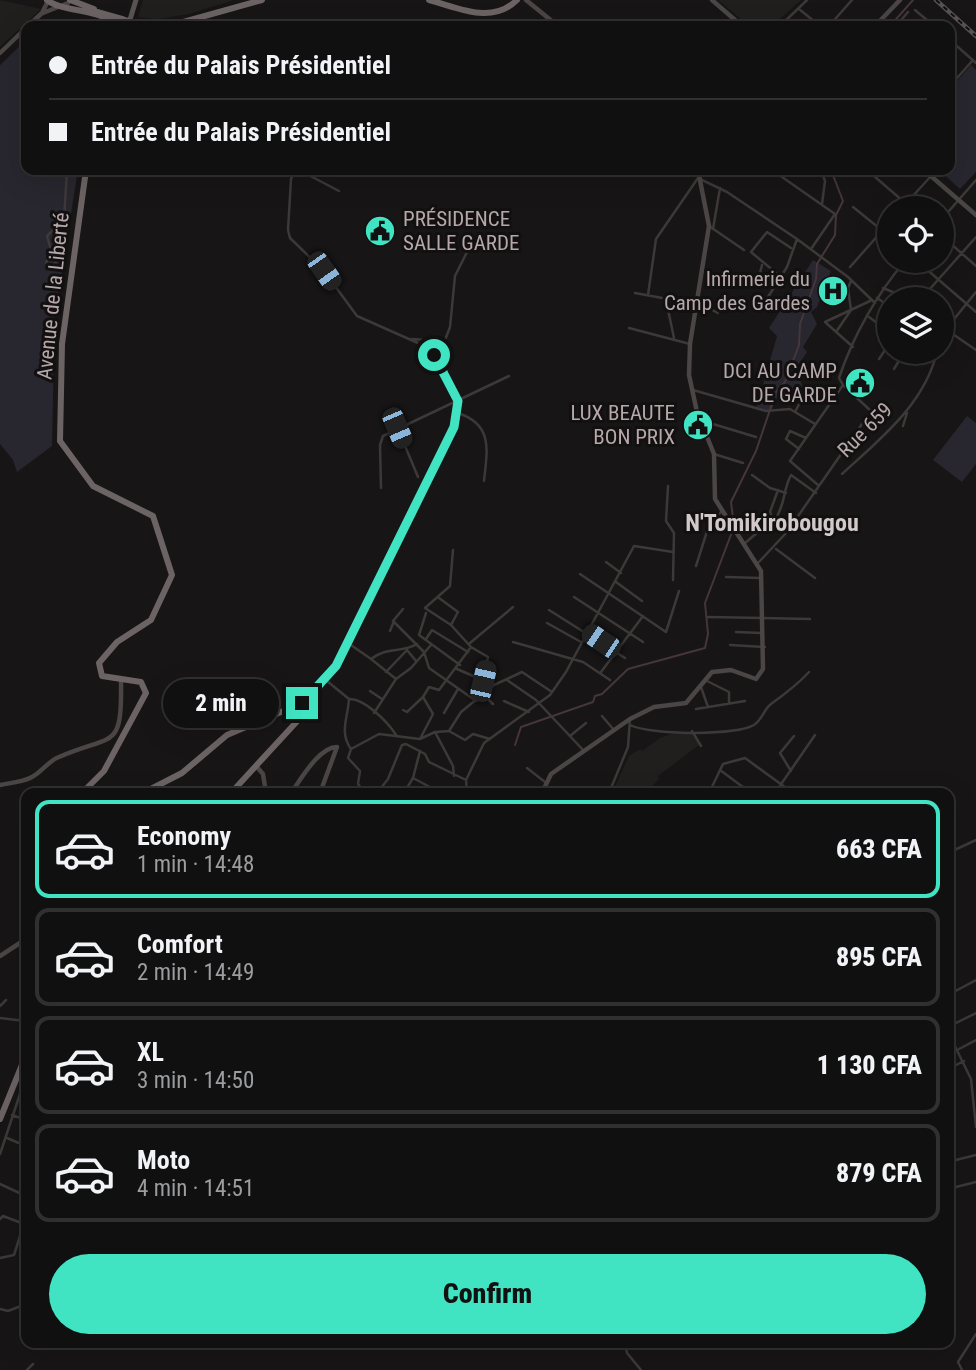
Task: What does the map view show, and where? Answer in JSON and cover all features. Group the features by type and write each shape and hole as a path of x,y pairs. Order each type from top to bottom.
{"highway":[{"path":"48,0 96,10 128,21"},
{"path":"188,21 262,0"},
{"path":"429,0 475,12 495,14 517,0"},
{"path":"65,2 110,21"},
{"name":"Avenue de la Liberté","path":"85,175 62,344 60,442 93,486 153,516 171,571 168,585 151,620 117,642 99,663 102,676 141,682 145,687 145,697 104,771 87,788"},
{"path":"153,788 182,773 227,735 305,706"},
{"path":"236,788 301,717 305,706"},
{"path":"293,709 299,710 301,717"},
{"path":"0,1119 21,1067"}],"main road":[{"path":"130,21 136,0"}],"street":[{"path":"42,13 48,0"},
{"path":"526,0 552,21"},
{"path":"712,0 736,21"},
{"path":"786,21 807,0"},
{"path":"833,21 852,0"},
{"path":"880,21 900,0"},
{"path":"33,21 42,13 65,2"},
{"path":"799,9 814,21"},
{"path":"915,10 927,21"},
{"path":"900,21 908,12"},
{"path":"0,53 21,33"},
{"path":"955,45 974,62 955,81"},
{"path":"55,231 61,245 60,255 56,264 50,266 46,263 51,250 47,236 50,231 55,231 65,217 67,175"},
{"path":"294,175 291,179 290,238 324,271 357,316 429,349"},
{"path":"307,175 339,191"},
{"path":"779,175 835,214 811,250"},
{"path":"822,204 825,181 823,175"},
{"path":"873,175 897,196"},
{"path":"913,196 931,176 976,215"},
{"path":"698,178 720,188 797,239 851,281 873,302"},
{"path":"698,178 711,227 744,250"},
{"path":"648,295 656,239 698,178"},
{"path":"954,205 976,180"},
{"path":"543,788 545,782 614,730 654,707 682,705 712,671 724,670 755,679 763,669 765,647 762,579 758,564 715,499 714,454 699,420 692,390 690,344 720,188"},
{"path":"853,206 877,226"},
{"path":"781,277 751,252 765,233 792,248"},
{"path":"932,287 976,237"},
{"path":"850,267 877,238"},
{"path":"768,297 781,277 797,239"},
{"path":"440,352 449,333 455,276 470,246"},
{"path":"954,246 976,266"},
{"path":"763,263 759,276 775,287"},
{"path":"884,287 895,273"},
{"path":"932,273 976,312"},
{"path":"836,332 850,310 848,288 851,281"},
{"path":"954,317 976,292"},
{"path":"635,293 698,304 718,313"},
{"path":"758,564 788,532 871,411 843,386 839,378 877,298"},
{"path":"666,299 674,338"},
{"path":"853,347 825,321 873,302"},
{"path":"868,316 877,323"},
{"path":"629,328 690,344"},
{"path":"409,338 428,340 449,333"},
{"path":"954,335 976,350"},
{"path":"305,706 325,682 348,643 454,427 458,401 439,345 434,338"},
{"path":"428,340 429,349 449,379"},
{"path":"429,349 439,345"},
{"path":"894,369 897,364"},
{"name":"Rue 659","path":"842,474 898,422 923,386 932,364"},
{"path":"381,488 381,439 397,428 509,376"},
{"path":"818,485 790,463 843,386"},
{"path":"692,390 766,411 775,409 795,412 816,425"},
{"path":"795,412 806,391"},
{"name":"Rue 659","path":"903,426 908,409"},
{"path":"458,413 471,418 487,436 489,448 484,481"},
{"path":"699,420 756,437"},
{"path":"397,428 418,477"},
{"path":"799,449 786,439 790,431 806,438"},
{"path":"714,454 743,463"},
{"path":"744,544 774,520 783,509 791,474 816,493"},
{"path":"752,475 786,493"},
{"path":"668,486 666,522 674,533 673,580"},
{"path":"778,490 770,507 774,520 788,532"},
{"path":"696,566 709,526 722,511"},
{"path":"467,788 466,780 484,743 540,704 552,692 573,659 634,546 673,552"},
{"path":"775,548 816,578"},
{"path":"453,550 449,565 451,582 439,598 426,604 427,611 419,631 458,667 494,685"},
{"path":"606,562 621,573"},
{"path":"580,574 610,591 666,632 680,591"},
{"path":"726,577 762,579"},
{"path":"616,582 642,601"},
{"path":"574,597 643,642"},
{"path":"439,598 458,612 451,625"},
{"path":"403,710 409,711 429,687 439,690 458,667 471,645 513,607"},
{"path":"390,631 396,614 403,609"},
{"path":"549,610 587,631 625,658"},
{"path":"427,611 451,625 488,657 483,681"},
{"path":"600,673 643,615"},
{"path":"708,617 810,619"},
{"path":"394,621 424,652 429,668 476,701"},
{"path":"547,622 581,642"},
{"path":"426,639 432,630 468,652"},
{"path":"736,632 763,633"},
{"path":"513,642 573,659 610,680"},
{"path":"348,643 397,679"},
{"path":"386,672 416,644"},
{"path":"374,713 397,679 432,644"},
{"path":"730,645 765,647"},
{"path":"371,659 381,651 407,650"},
{"path":"407,650 416,661"},
{"path":"449,731 461,712 494,685 522,672 552,692"},
{"path":"630,722 642,731 731,731 757,723 771,704 785,697 809,672"},
{"path":"506,679 540,704 584,751"},
{"path":"0,785 33,777 57,757 110,739 117,731 122,713 121,680"},
{"path":"705,680 729,692 729,703"},
{"path":"325,682 349,699 359,701 396,735"},
{"path":"700,685 708,707"},
{"path":"443,713 458,689"},
{"path":"370,691 382,698"},
{"path":"484,695 493,704"},
{"path":"420,739 433,713 423,697"},
{"path":"349,699 345,741 351,748"},
{"path":"504,701 529,712"},
{"path":"696,709 745,701"},
{"path":"602,716 614,730"},
{"path":"611,788 628,747 630,722"},
{"path":"570,736 586,723"},
{"path":"361,788 358,784 360,771 348,758 351,748 379,734 420,739 438,729 449,731 464,740 473,734 490,739"},
{"path":"692,731 701,746"},
{"path":"435,732 453,766 454,776"},
{"path":"778,788 815,735"},
{"path":"790,771 780,753 794,736"},
{"path":"295,788 318,758 345,741"},
{"path":"381,788 388,779 402,745 412,746 429,762 466,780"},
{"path":"322,788 337,747"},
{"path":"407,788 413,778 420,751"},
{"path":"711,788 723,764 745,758 786,788"},
{"path":"257,767 263,774 265,788"},
{"path":"527,768 545,782"},
{"path":"719,769 744,788"},
{"path":"413,778 432,788"},
{"path":"954,850 976,840"},
{"path":"0,956 21,942"},
{"path":"954,992 976,980"},
{"path":"0,1006 6,1000"},
{"path":"954,1026 976,1013"},
{"path":"0,1018 21,1021"},
{"path":"958,1049 976,1040"},
{"path":"954,1041 971,1079 976,1127"},
{"path":"954,1066 965,1061"},
{"path":"0,1154 20,1091"},
{"path":"12,1115 21,1118"},
{"path":"0,1139 21,1144"},
{"path":"954,1160 976,1155"},
{"path":"954,1188 976,1182"},
{"path":"0,1184 21,1194"},
{"path":"0,1219 3,1216 21,1223"},
{"path":"0,1258 14,1255 21,1233"},
{"path":"0,1309 8,1311 21,1306"},
{"path":"962,1370 958,1362 976,1334"},
{"path":"622,1348 626,1349 641,1370"},
{"path":"27,1370 33,1364"}],"shaded area":[{"path":"0,0 41,9 28,21 21,21 21,28 0,47"},
{"path":"143,0 234,0 189,14 158,19 138,17"},
{"path":"718,0 801,0 778,21 743,21"},
{"path":"21,45 21,175 77,175 51,338 54,350 52,446 17,472 13,460 0,444 0,65"},
{"path":"971,65 976,70 976,172 960,189 945,175 955,175 955,83"},
{"path":"813,260 831,271 817,307 811,312 817,324 803,347 807,352 795,370 803,386 797,391 779,393 772,409 756,409 777,336 769,328"},
{"path":"967,416 976,423 976,464 962,482 933,460"},
{"path":"691,732 699,745 658,776 659,779 651,788 614,788 629,756 674,733"}],"waterway":[{"path":"894,21 913,0"},
{"path":"734,526 731,502 756,451 776,392 785,382 799,345 800,324 816,279 817,264 835,235 836,215 843,201 833,175"},
{"path":"515,745 521,727 593,702 595,696 602,694 628,669 705,648 708,634 705,603 732,532"}],"railway":[{"path":"936,0 976,36"}],"place":[{"name":"PRÉSIDENCE SALLE GARDE","path":"380,231"},
{"name":"Infirmerie du Camp des Gardes","path":"833,291"},
{"name":"DCI AU CAMP DE GARDE","path":"860,383"},
{"name":"LUX BEAUTE BON PRIX","path":"698,425"}],"district":[{"name":"N'Tomikirobougou","path":"772,523"}],"route":[{"path":"302,703 324,683 336,666 454,427 458,401 449,379 434,355"}]}
